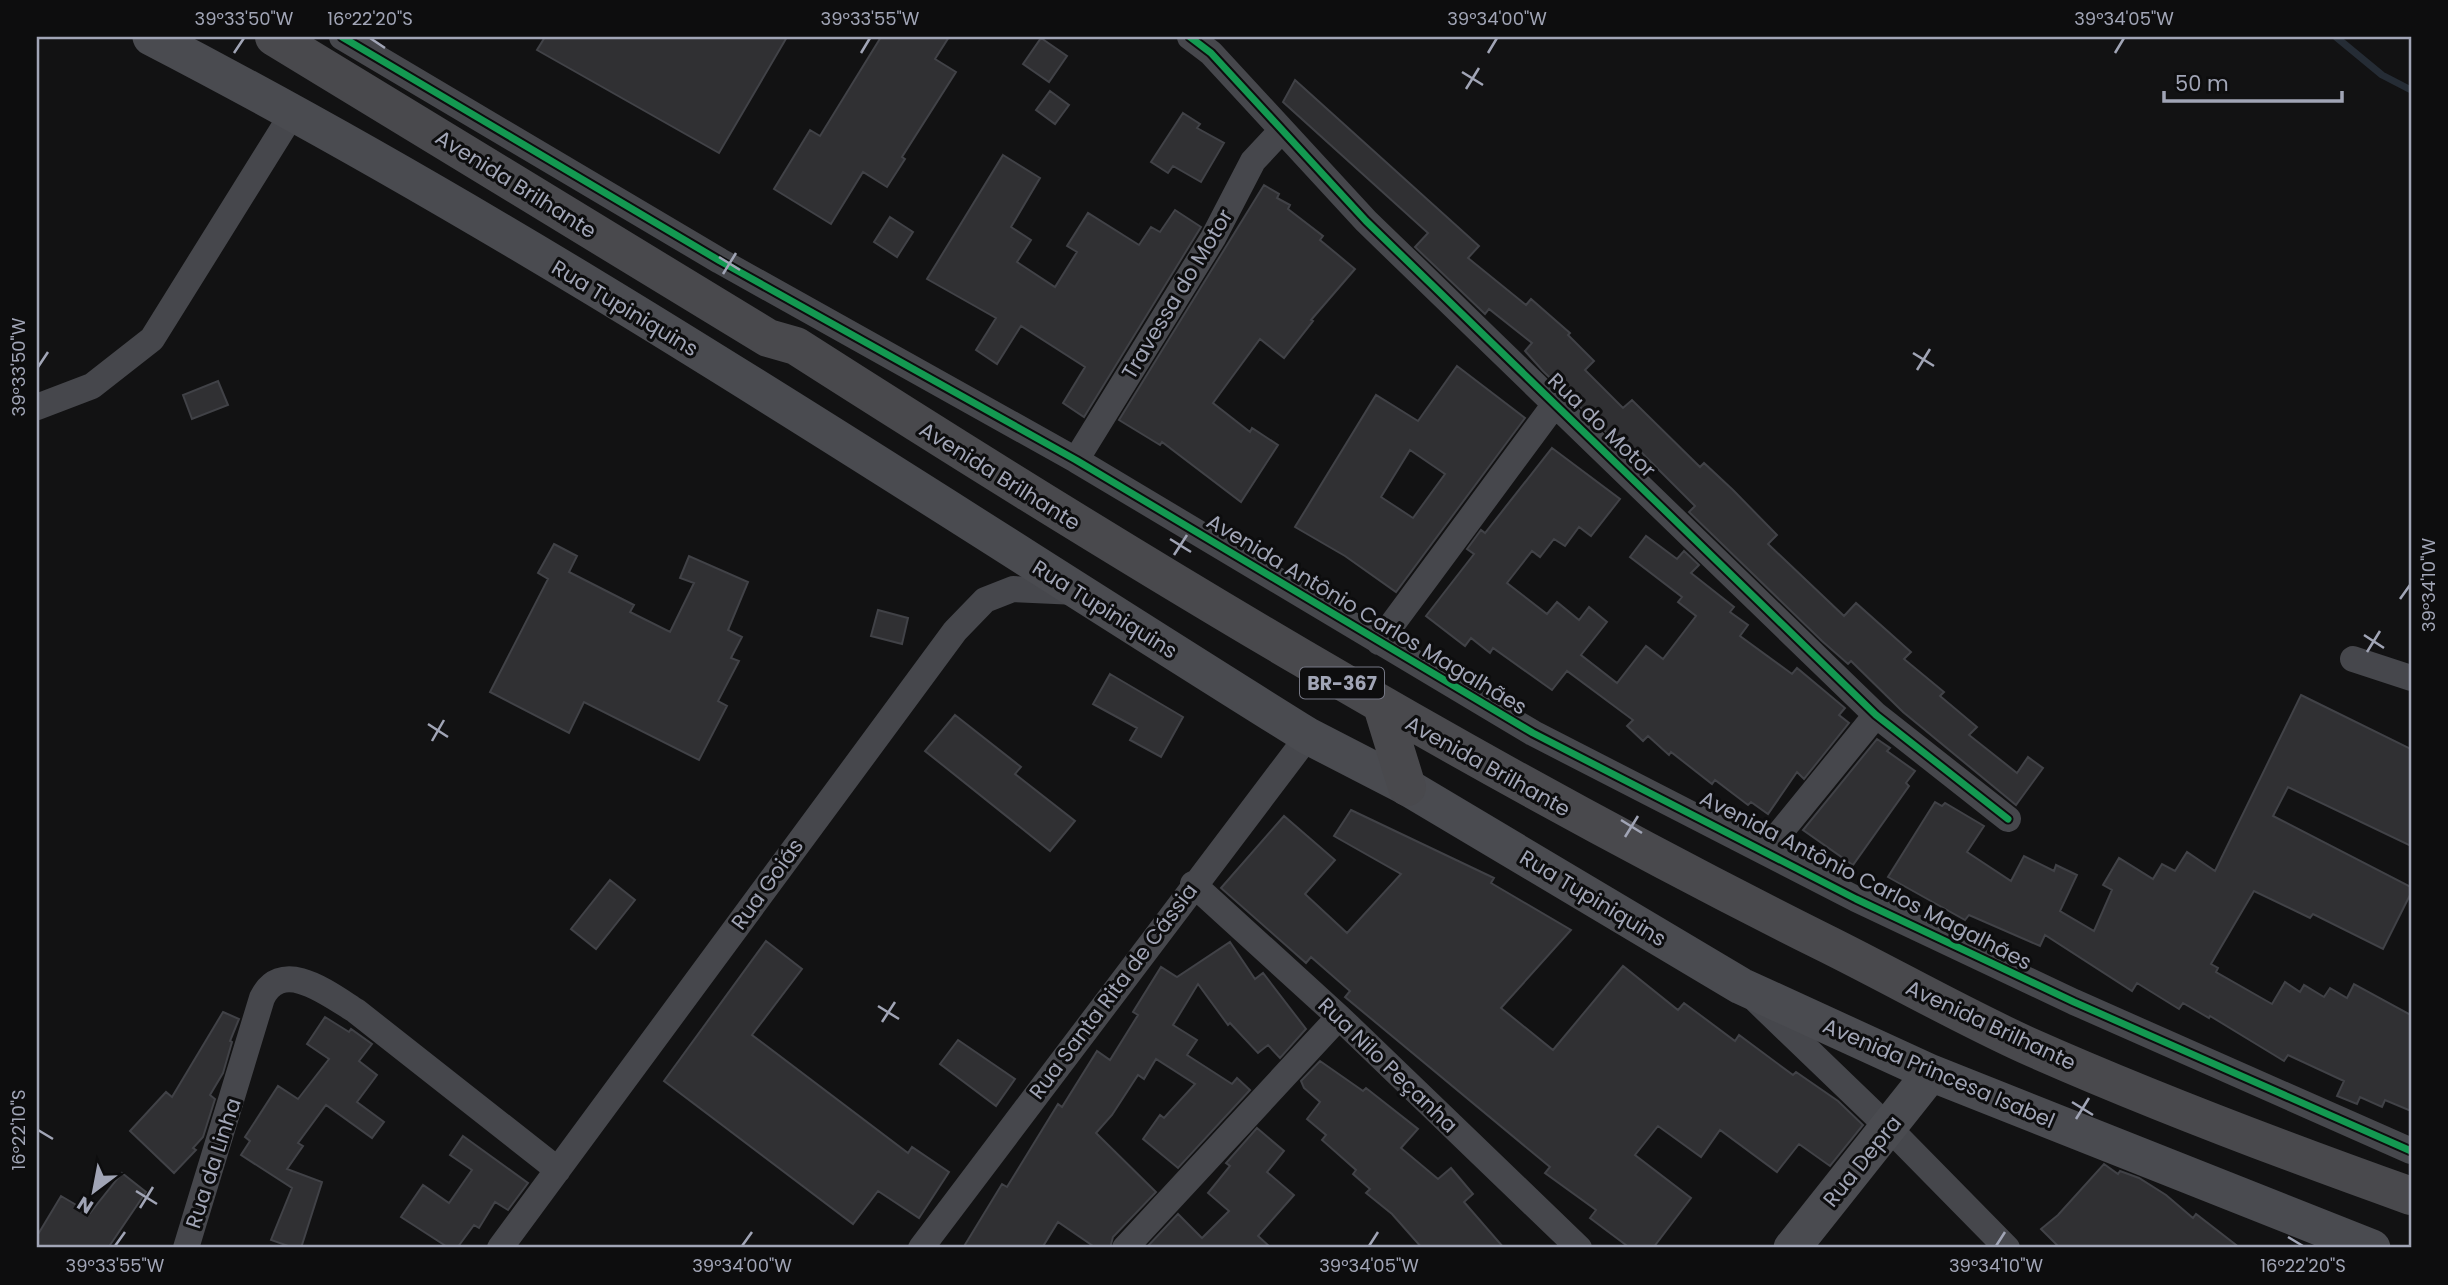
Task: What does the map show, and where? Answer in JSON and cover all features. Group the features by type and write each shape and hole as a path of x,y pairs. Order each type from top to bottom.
{"main road":[{"name":"BR-367","path":"274,37 334,52"},
{"name":"Avenida Brilhante","path":"334,52 768,338 796,346 1064,518 1382,706 1546,799 1711,887 2015,1039 2178,1107 2411,1196"},
{"path":"1382,706 1407,787"}],"street":[{"name":"Rua Tupiniquins","path":"150,37 294,111 639,315 1308,736 1407,787 1741,986 1889,1128 2007,1248"},
{"name":"Rua do Motor","path":"1190,37 1211,53 1366,221 1876,715 2008,819"},
{"name":"Avenida Antônio Carlos Magalhães","path":"334,52 720,261 1076,460 1533,733 1766,850 1856,899 2074,1002 2411,1151"},
{"path":"37,407 92,386 152,339 294,111"},
{"name":"Travessa do Motor","path":"1076,460 1213,239 1253,161 1281,131"},
{"path":"720,261 741,276 768,338"},
{"name":"Rua do Motor","path":"1379,642 1555,404"},
{"name":"Rua Goiás","path":"500,1248 955,631 985,600 1013,589 1077,592"},
{"path":"2353,659 2411,678"},
{"path":"1766,850 1876,715"},
{"name":"Rua Santa Rita de Cássia","path":"928,1246 1193,884 1308,736"},
{"name":"Rua Nilo Peçanha","path":"1193,884 1339,1017 1580,1248"},
{"name":"Rua da Linha","path":"186,1248 267,987 286,978 304,982 356,1011 558,1170"},
{"name":"Avenida Princesa Isabel","path":"1741,986 1931,1073 2372,1248"},
{"path":"1125,1248 1339,1017"},
{"name":"Rua Depra","path":"1792,1248 1931,1073"}],"building":[{"path":"545,37 787,37 719,153 537,50"},
{"path":"881,37 949,37 935,59 956,72 902,157 905,159 887,187 863,172 831,224 774,189 810,130 820,136"},
{"path":"1041,38 1067,56 1049,82 1023,64"},
{"path":"1295,80 1479,246 1468,258 1526,305 1531,299 1570,333 1568,335 1594,361 1585,370 1623,408 1632,400 1700,467 1704,463 1733,490 1777,535 1768,544 1844,616 1856,603 1911,652 1904,659 1944,692 1940,696 1977,727 1969,735 2017,773 2028,757 2043,768 2016,805 1903,712 1851,661 1848,664 1822,641 1689,512 1695,506 1639,450 1632,457 1543,371 1525,351 1532,343 1489,309 1485,314 1415,247 1428,233 1283,102"},
{"path":"1050,91 1069,105 1055,124 1036,110"},
{"path":"1183,113 1200,124 1197,128 1224,143 1201,182 1173,166 1168,173 1151,162"},
{"path":"1003,155 1040,178 1011,227 1031,240 1017,262 1055,287 1077,252 1067,246 1088,213 1139,245 1151,227 1160,232 1175,210 1201,227 1084,417 1063,403 1085,367 1021,326 997,364 976,350 996,318 927,279"},
{"path":"1264,185 1279,194 1277,198 1290,205 1288,209 1323,236 1320,240 1355,269 1311,320 1313,321 1284,358 1260,339 1213,403 1250,432 1252,428 1278,445 1241,502 1162,442 1160,445 1119,420"},
{"path":"890,217 913,232 897,257 874,242"},
{"path":"1457,366 1525,418 1396,592 1345,556 1295,527 1376,395 1418,421","holes":["1410,450 1445,474 1413,518 1381,497"]},
{"path":"218,381 228,405 192,419 183,395"},
{"path":"1552,448 1620,499 1591,536 1579,527 1565,546 1554,539 1540,557 1532,551 1507,583 1547,614 1557,602 1579,620 1589,607 1607,622 1581,655 1617,683 1646,646 1663,659 1696,616 1678,602 1682,597 1630,557 1646,536 1677,559 1684,551 1699,565 1691,573 1734,607 1730,612 1748,625 1740,636 1792,674 1797,668 1845,708 1839,715 1849,723 1804,779 1797,772 1768,814 1751,802 1748,805 1715,780 1712,784 1671,752 1669,755 1648,736 1643,741 1627,726 1633,720 1567,671 1552,690 1493,648 1490,653 1471,638 1465,646 1426,616 1474,554 1467,549 1481,530 1485,533"},
{"path":"554,544 577,556 569,572 634,605 630,612 670,632 694,583 680,578 689,556 748,582 728,630 742,637 731,658 739,661 718,701 727,706 699,760 584,702 569,733 490,692 548,579 538,573"},
{"path":"878,610 908,618 902,644 871,636"},
{"path":"1110,674 1183,717 1161,757 1130,740 1137,728 1093,704"},
{"path":"2301,695 2411,749 2411,846 2288,787 2273,816 2411,887 2411,893 2383,949 2313,914 2310,918 2254,891 2211,964 2218,968 2216,972 2272,1004 2285,982 2300,992 2304,985 2324,997 2330,988 2347,998 2354,984 2411,1015 2411,1111 2385,1100 2382,1107 2360,1097 2357,1104 2337,1096 2344,1081 2288,1055 2284,1061 2210,1016 2209,1018 2183,1003 2179,1009 2137,983 2132,991 2045,935 2040,946 1969,915 1965,920 1888,877 1935,802 1942,806 1945,803 1984,826 1967,852 2011,881 2024,856 2054,871 2056,865 2077,875 2060,911 2094,931 2112,890 2103,885 2119,858 2153,879 2162,864 2175,871 2187,852 2215,871"},
{"path":"955,715 1021,767 1015,774 1075,821 1050,851 925,751"},
{"path":"1877,739 1890,748 1887,751 1915,771 1906,783 1909,786 1853,865 1803,830"},
{"path":"1351,810 1494,878 1491,883 1571,930 1501,1008 1553,1050 1623,966 1678,1010 1684,1003 1735,1041 1739,1035 1793,1075 1796,1072 1838,1101 1863,1125 1830,1166 1799,1144 1777,1172 1720,1130 1701,1157 1658,1126 1635,1155 1691,1198 1653,1248 1630,1248 1590,1218 1596,1210 1545,1173 1550,1167 1345,997 1350,991 1311,957 1306,963 1221,888 1284,816 1335,860 1305,894 1347,933 1401,874 1334,836"},
{"path":"610,880 635,900 596,949 571,929"},
{"path":"766,941 802,969 752,1035 908,1153 912,1147 949,1172 919,1218 878,1191 853,1224 664,1081"},
{"path":"1230,942 1255,979 1263,973 1306,1029 1280,1058 1268,1045 1258,1053 1230,1023 1228,1025 1198,984 1173,1025 1197,1040 1187,1055 1232,1084 1237,1078 1250,1090 1178,1168 1143,1139 1160,1115 1164,1118 1195,1084 1156,1059 1144,1079 1138,1075 1112,1115 1096,1133 1156,1192 1113,1237 1110,1248 1096,1248 1058,1222 1042,1248 963,1248 1002,1184 1007,1187 1058,1104 1062,1107 1097,1051 1110,1060 1138,1015 1133,1012 1161,967 1177,977"},
{"path":"223,1012 239,1019 230,1041 232,1042 223,1073 210,1095 215,1099 203,1137 193,1148 196,1150 174,1173 130,1131 166,1092 172,1097"},
{"path":"325,1017 349,1032 351,1029 372,1044 359,1061 377,1075 357,1102 384,1122 372,1138 326,1105 298,1143 303,1146 287,1169 322,1182 301,1248 294,1248 271,1240 292,1188 241,1155 250,1141 245,1137 278,1086 298,1099 329,1059 307,1044"},
{"path":"958,1040 1015,1079 996,1106 940,1064"},
{"path":"1320,1061 1363,1091 1366,1088 1418,1129 1401,1148 1438,1179 1451,1168 1473,1194 1464,1202 1504,1248 1422,1248 1392,1214 1366,1193 1370,1189 1353,1174 1356,1170 1322,1140 1326,1135 1307,1119 1320,1102 1304,1088 1301,1081"},
{"path":"1257,1128 1284,1151 1267,1172 1294,1195 1258,1236 1271,1248 1146,1248 1178,1214 1202,1238 1229,1211 1208,1193 1230,1166 1226,1163"},
{"path":"463,1136 528,1183 508,1210 495,1202 479,1228 474,1225 457,1248 449,1248 401,1217 423,1185 449,1203 472,1170 450,1155"},
{"path":"2104,1164 2118,1174 2120,1171 2139,1178 2166,1195 2193,1218 2196,1214 2240,1248 2060,1248 2041,1229 2058,1215"},
{"path":"122,1173 146,1192 108,1248 37,1248 37,1236 61,1196 90,1213"}],"waterway":[{"path":"2336,37 2382,75 2411,90"}],"cycle path":[{"path":"342,37 720,261 1076,460 1533,733 1856,899 2074,1002 2411,1151"},
{"path":"1190,37 1211,53 1366,221 1876,715 2008,819"}]}
